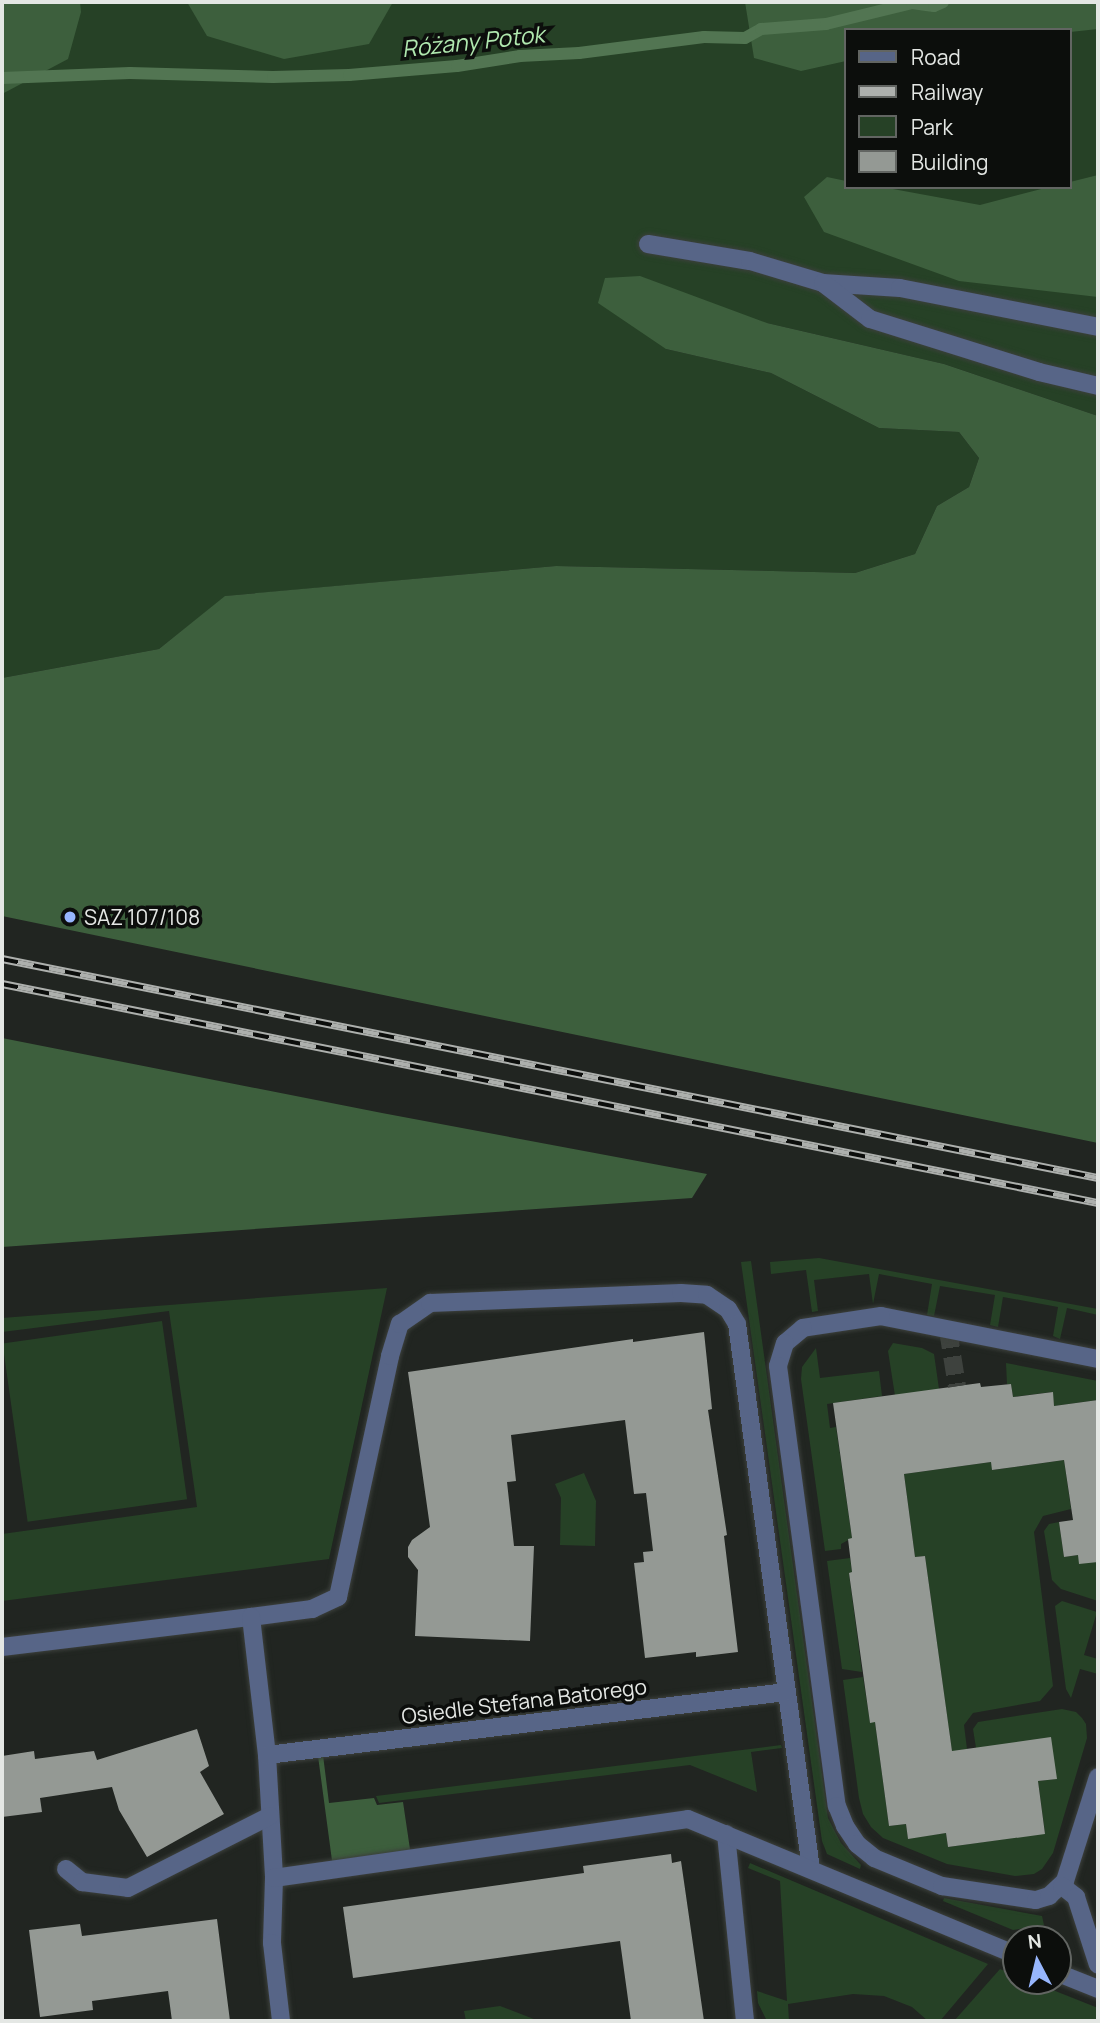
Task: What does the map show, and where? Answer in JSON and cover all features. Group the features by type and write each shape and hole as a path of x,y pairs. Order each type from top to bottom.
{"street":[{"path":"648,244 750,261 823,283 900,288 1098,327"},
{"path":"823,283 870,319 1039,372 1098,386"},
{"path":"2,1647 312,1609 338,1597 390,1356 400,1324 430,1303 681,1293 707,1295 728,1309 737,1324 811,1869"},
{"path":"1098,1359 881,1316 803,1328 785,1343 778,1366 838,1806 845,1826 857,1844 874,1858 942,1886 1036,1900 1049,1896 1062,1886 1070,1870 1098,1777"},
{"path":"251,1617 267,1755 274,1878 272,1943 281,2021"},
{"name":"Osiedle Stefana Batorego","path":"267,1755 786,1692"},
{"path":"65,1869 82,1882 128,1888 270,1816"},
{"path":"274,1878 688,1819 1002,1949"},
{"path":"726,1834 744,2021"},
{"path":"1062,1886 1076,1897 1098,1965"},
{"path":"1072,1979 1098,1989"}],"green space":[{"path":"2,2 1098,2 1098,416 944,364 767,323 666,349 771,373 879,428 959,432 979,458 969,487 937,506 915,554 855,573 556,566 226,596 159,649 2,678"},
{"path":"2,2 80,2 81,12 68,59 2,94"},
{"path":"187,2 393,2 369,44 284,59 207,36"},
{"path":"745,2 1098,2 1098,29 1072,32 1072,28 844,28 844,61 801,71 754,58"},
{"path":"1098,175 1098,297 959,281 824,232 804,197 827,177 844,181 844,189 893,189 980,205 1041,189 1072,189 1072,182"},
{"path":"640,276 767,323 944,364 1098,416 1098,1143 2,916 2,678 159,649 225,596 556,566 855,573 915,554 937,506 969,487 979,458 959,432 879,428 771,373 666,349 598,303 605,278"},
{"path":"2,1038 707,1174 692,1198 2,1247"},
{"path":"819,1258 1098,1309 1098,1315 1067,1308 1060,1339 1053,1336 1058,1307 1003,1297 998,1327 990,1325 995,1295 940,1286 934,1316 927,1315 932,1284 879,1274 873,1304 869,1274 814,1280 818,1311 812,1312 806,1270 771,1274 770,1262"},
{"path":"751,1261 828,1818 841,1843 861,1865 860,1869 827,1854 822,1841 741,1262"},
{"path":"387,1288 329,1559 2,1601 2,1534 197,1507 169,1311 2,1332 2,1318"},
{"path":"162,1321 187,1499 28,1522 3,1343"},
{"path":"893,1343 922,1348 934,1354 939,1389 896,1402 888,1351"},
{"path":"816,1348 820,1378 879,1371 882,1396 827,1404 830,1428 836,1427 852,1538 841,1544 841,1549 825,1551 801,1379 802,1367"},
{"path":"1006,1363 1098,1381 1098,1400 1054,1406 1052,1392 1013,1397 1011,1384 1007,1384"},
{"path":"1064,1460 1071,1509 1043,1516 1034,1532 1053,1686 1040,1701 973,1713 964,1725 967,1749 952,1752 925,1556 915,1557 904,1474 991,1462 993,1470"},
{"path":"584,1473 596,1501 595,1546 560,1545 561,1498 555,1484"},
{"path":"1059,1522 1064,1557 1098,1552 1098,1601 1061,1589 1052,1580 1044,1531 1049,1524"},
{"path":"850,1558 852,1572 849,1574 862,1672 842,1669 827,1561"},
{"path":"1062,1601 1097,1612 1084,1655 1098,1659 1098,1674 1080,1669 1071,1698 1066,1689 1055,1606"},
{"path":"863,1677 870,1722 875,1722 889,1826 906,1824 908,1838 946,1833 948,1847 1045,1833 1038,1781 1056,1779 976,1748 973,1729 978,1722 1062,1709 1076,1712 1082,1718 1086,1724 1087,1738 1053,1853 1042,1869 1034,1874 1015,1876 947,1864 883,1838 871,1827 863,1814 859,1798 843,1680"},
{"path":"781,1745 782,1748 751,1752 757,1792 690,1765 379,1803 376,1796"},
{"path":"323,1755 329,1803 374,1798 377,1805 403,1802 411,1856 333,1868 318,1756"},
{"path":"750,1863 988,1964 940,2021 928,2021 912,2007 884,1996 853,1994 788,2004 789,2021 767,2021 758,2003 757,1991 787,2001 780,1881 748,1868"},
{"path":"944,1898 1042,1916 1044,1925 1002,1925 943,1901"},
{"path":"1000,1969 1002,1995 1065,1995 1098,2008 1098,2021 954,2021"},
{"path":"500,2006 539,2021 466,2021 464,2011"}],"building":[{"path":"704,1332 712,1409 708,1410 727,1535 724,1536 738,1652 696,1657 696,1652 645,1658 634,1563 644,1562 643,1552 653,1551 646,1493 634,1494 625,1420 511,1435 516,1481 507,1482 514,1546 534,1546 530,1641 415,1636 418,1570 408,1557 408,1547 412,1540 430,1527 408,1372 633,1339 633,1342"},
{"path":"980,1383 981,1387 1011,1384 1013,1397 1053,1392 1054,1406 1098,1400 1098,1562 1079,1564 1078,1555 1064,1557 1059,1522 1073,1520 1064,1460 992,1470 991,1462 904,1474 915,1557 925,1556 952,1751 1051,1737 1057,1779 1038,1781 1045,1834 948,1847 946,1833 908,1839 906,1824 889,1826 875,1722 870,1723 849,1573 852,1572 848,1539 852,1538 833,1403"},
{"path":"197,1729 209,1766 200,1772 224,1814 147,1857 119,1810 112,1787 40,1798 42,1812 2,1817 2,1756 34,1751 35,1759 94,1751 97,1760"},
{"path":"671,1854 672,1863 681,1861 704,2021 631,2021 620,1941 353,1978 343,1907 584,1873 583,1866"},
{"path":"217,1919 230,2021 172,2021 168,1991 92,2001 93,2010 40,2017 29,1930 80,1924 82,1936"}],"waterway":[{"name":"Różany Potok","path":"2,78 130,73 273,77 349,75 457,66 520,56 579,53 704,37 745,38 761,29 826,24 912,3 934,6 943,2"}],"tunnel":[{"path":"948,1330 957,1386"}],"railway":[{"path":"2,959 1098,1178"},
{"path":"2,984 1098,1203"}],"place":[{"name":"SAZ 107/108","path":"70,917"}]}
